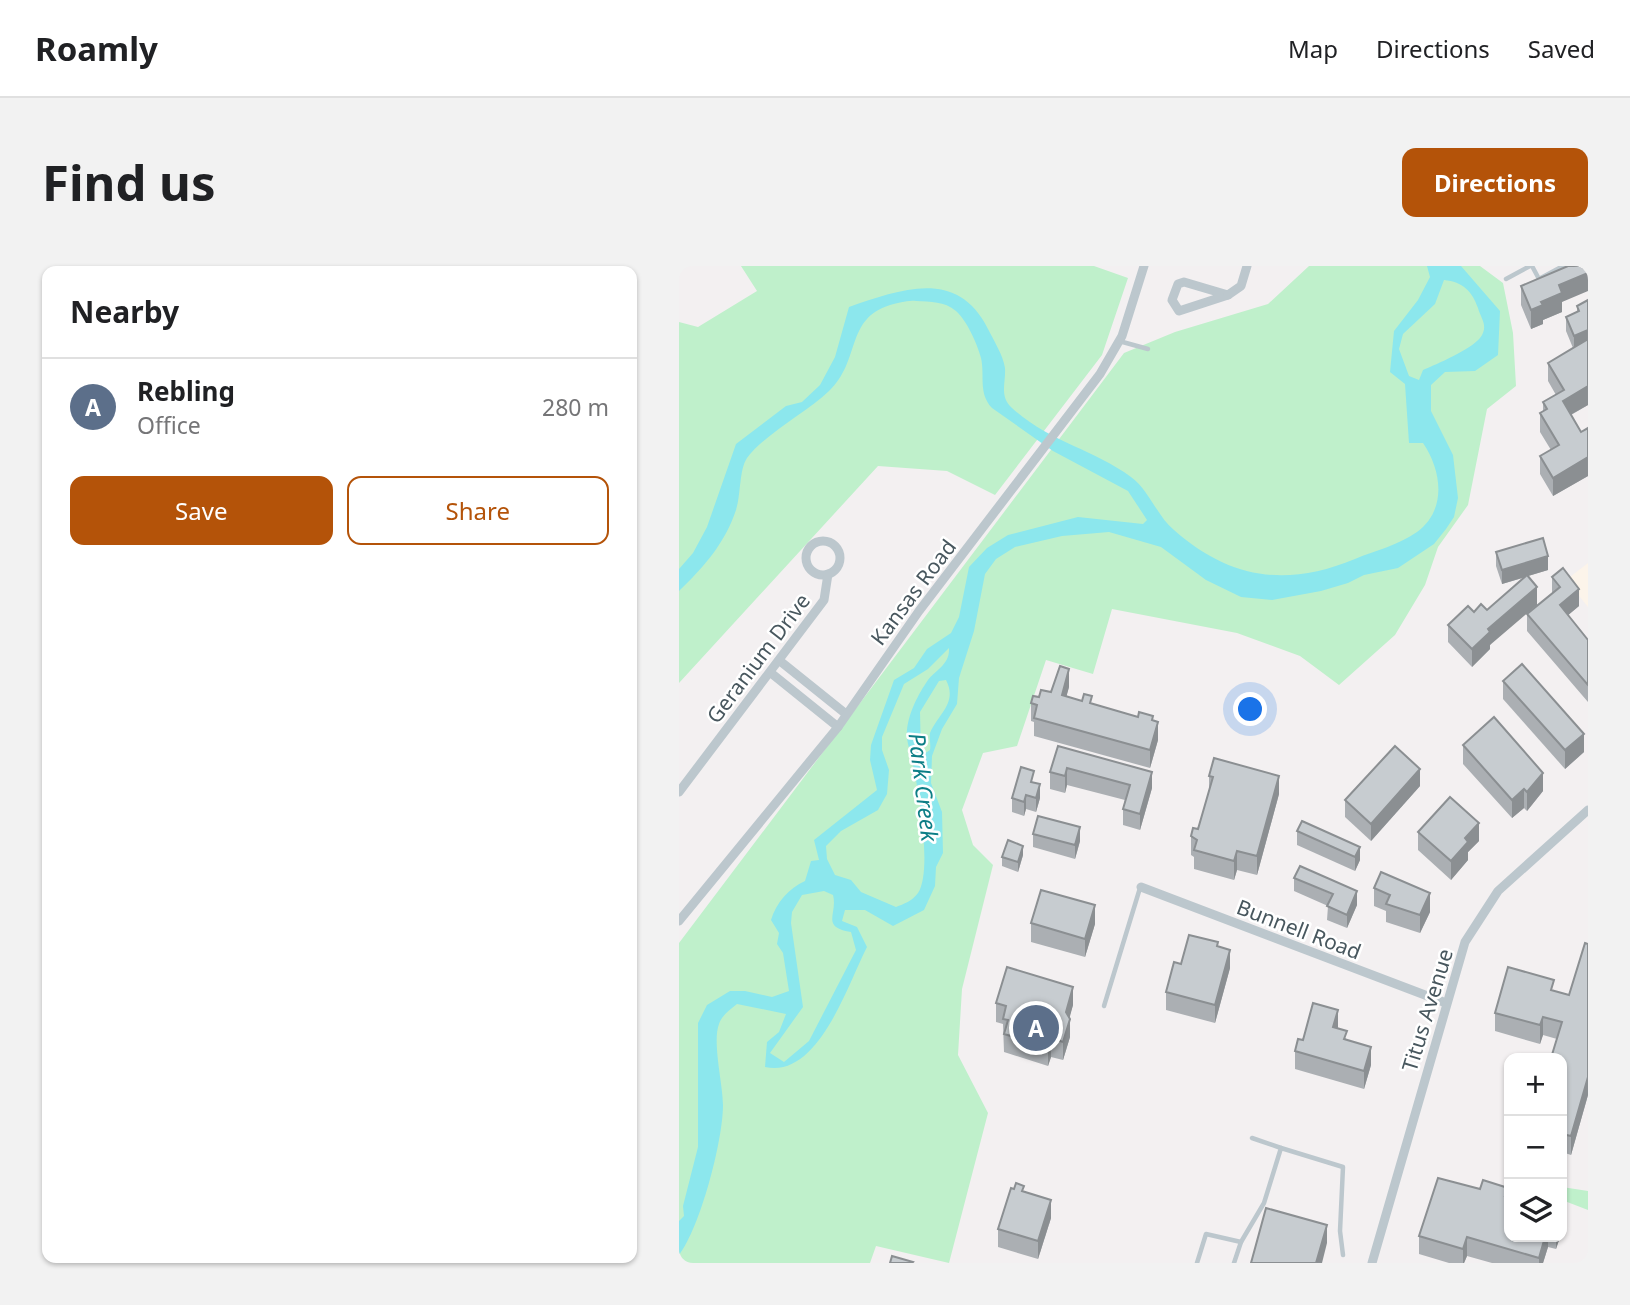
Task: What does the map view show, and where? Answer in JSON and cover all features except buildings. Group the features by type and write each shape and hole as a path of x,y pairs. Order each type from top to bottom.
{"street":[{"name":"Kansas Road","path":"679,922 838,727 1081,398 1119,341 1143,266"},
{"path":"1228,295 1184,282 1178,284 1172,300 1179,310 1228,295 1241,286 1247,266"},
{"name":"Geranium Drive","path":"679,792 824,600 828,588 828,574"},
{"path":"780,661 846,713"},
{"path":"771,673 838,727"},
{"name":"Titus Avenue","path":"1372,1263 1465,942 1487,905 1512,876 1588,810"},
{"name":"Bunnell Road","path":"1141,887 1446,1003"}],"lane":[{"path":"1506,279 1531,266 1539,279 1563,266"},
{"path":"1119,341 1148,349"},
{"path":"1104,1006 1141,887"},
{"path":"1252,1138 1343,1167 1343,1255"},
{"path":"1234,1263 1241,1242 1264,1203 1281,1148"},
{"path":"1197,1263 1206,1234 1241,1242"}],"shaded area":[{"path":"1588,563 1588,607 1566,580"}],"green space":[{"path":"741,266 1094,266 1128,278 1102,355 995,495 947,471 878,466 679,683 679,322 698,327 757,291"},
{"path":"1309,266 1480,266 1503,283 1513,333 1516,386 1487,409 1468,505 1438,547 1425,585 1395,635 1339,685 1300,656 1237,633 1112,609 1093,674 1046,660 1017,746 983,753 962,810 973,845 993,865 962,989 958,1055 988,1113 949,1263 876,1246 870,1263 679,1263 679,943 1124,353 1175,332 1268,304"},
{"path":"1567,1188 1588,1191 1588,1210 1567,1202"}],"water":[{"name":"Park Creek","path":"1427,266 1461,266 1500,311 1498,355 1475,371 1445,372 1431,385 1431,411 1453,455 1458,498 1454,517 1434,544 1398,568 1364,575 1321,591 1272,600 1241,597 1206,580 1161,547 1109,532 1062,536 1015,547 996,559 985,574 974,631 959,678 957,704 942,729 932,756 931,783 942,812 943,853 936,867 935,886 924,910 893,926 865,910 845,910 842,921 857,927 867,947 828,1026 815,1045 800,1059 784,1067 765,1067 767,1042 779,1032 786,1014 737,1004 722,1018 717,1032 723,1105 719,1140 702,1205 679,1255 679,1221 684,1216 683,1206 698,1147 698,1023 707,1005 730,991 745,991 772,997 789,991 783,953 777,944 779,933 771,920 784,897 805,881 811,861 819,860 814,840 877,790 870,760 871,745 894,680 914,668 927,649 951,633 959,617 969,567 987,548 1008,535 1078,517 1143,524 1147,520 1128,491 1053,451 992,408 985,396 981,358 971,333 956,311 937,303 909,301 890,305 876,311 866,320 859,330 846,367 829,391 764,440 747,458 736,510 726,533 705,564 679,591 679,569 693,553 707,527 736,444 786,406 802,402 820,385 835,357 849,307 907,290 944,290 960,297 975,310 988,329 1004,363 1004,394 1012,408 1041,429 1102,459 1131,477 1168,524 1195,547 1238,569 1260,574 1283,575 1330,568 1409,537 1427,523 1437,502 1437,478 1429,454 1423,443 1409,443 1405,384 1390,372 1394,331 1418,300 1430,277","holes":["1444,280 1462,285 1476,302 1484,330 1480,338 1469,347 1423,370 1419,380 1409,376 1399,349 1403,334 1435,304","949,648 947,659 922,689 907,728 922,820 924,864 918,893 911,900 896,907 861,892 851,880 835,875 827,859 826,846 841,831 878,810 887,794 889,770 882,750 882,737 904,684 928,669","946,680 950,695 930,733 930,750 921,756 920,712 939,681","824,891 833,895 833,923 836,927 851,932 856,950 809,1041 784,1062 770,1053 803,1007 791,923 792,912 802,895"]}],"place":[{"name":"Rebling","path":"1036,1028"}]}
